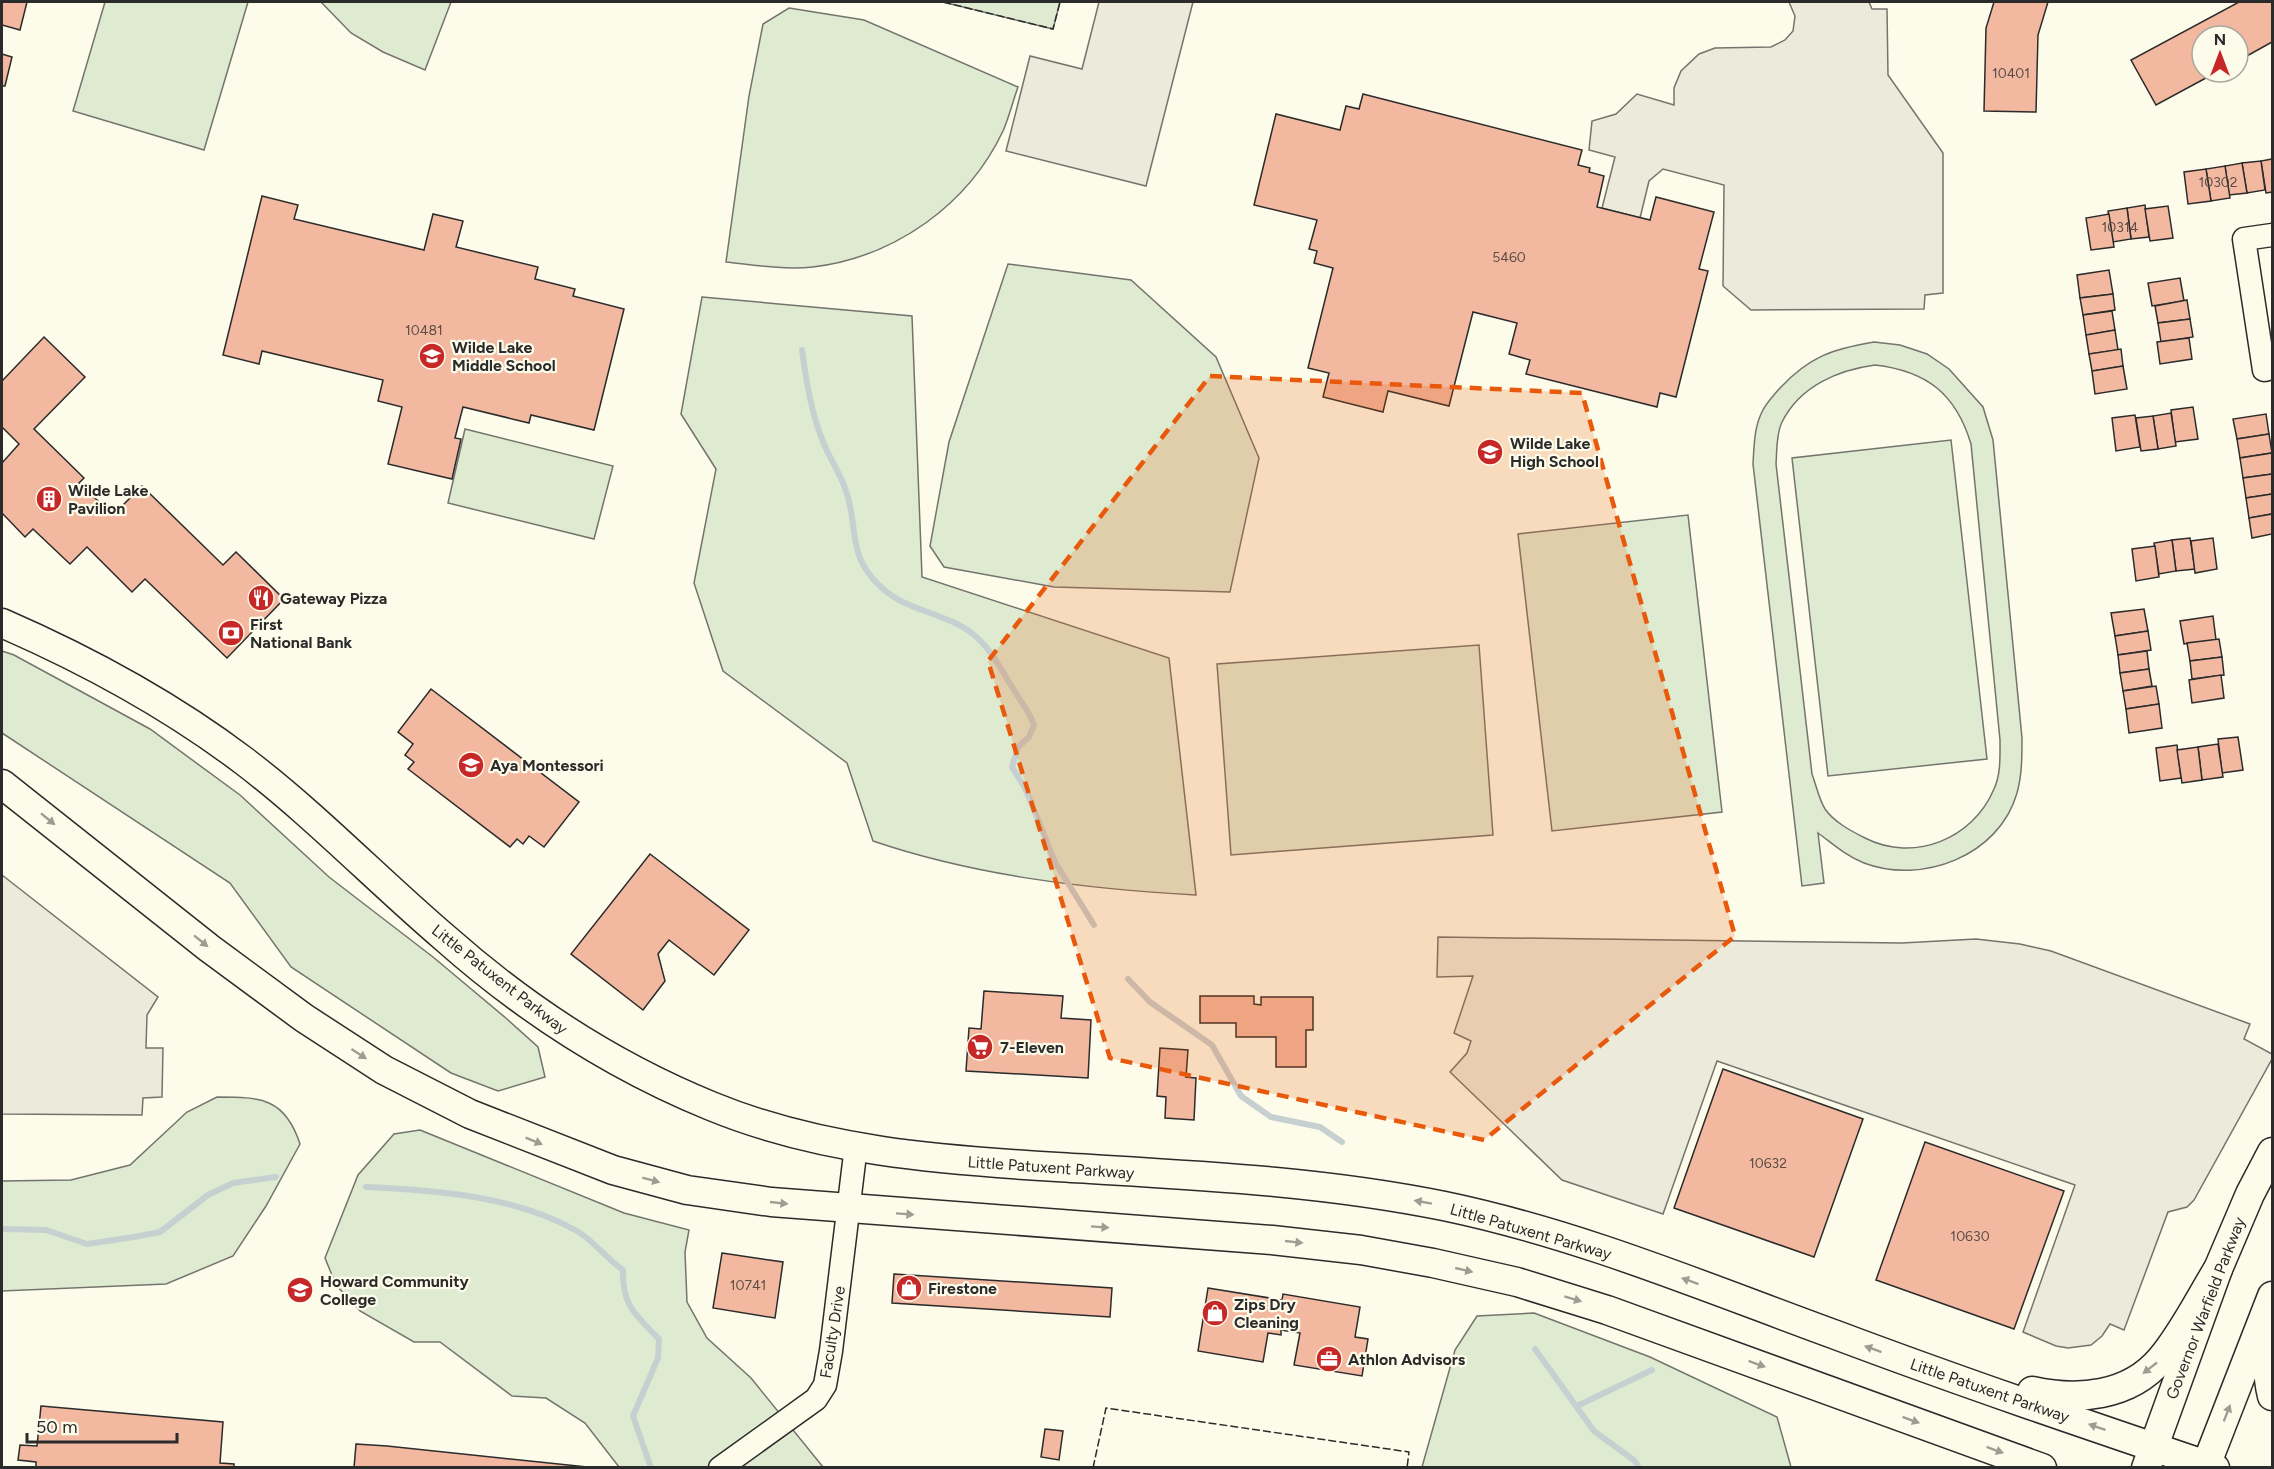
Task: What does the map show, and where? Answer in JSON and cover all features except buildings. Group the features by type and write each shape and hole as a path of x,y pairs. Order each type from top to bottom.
{"main road":[{"name":"Little Patuxent Parkway","path":"2,623 53,645 119,680 188,722 243,760 448,941 522,1000 577,1038 647,1077 713,1107 779,1130 856,1146 959,1161 1275,1181 1362,1191 1446,1207 1534,1228 1624,1257 1903,1360 2149,1457 2209,1466"},
{"path":"2,784 209,948 304,1018 384,1070 460,1109 540,1144 604,1167 687,1190 771,1202 1272,1240 1361,1250 1433,1263 1516,1282 1608,1310 2042,1467"},
{"name":"Governor Warfield Parkway","path":"2149,1457 2218,1269 2250,1194 2272,1152"},
{"path":"1903,1360 2058,1397 2100,1394 2130,1382 2160,1360 2218,1269"},
{"path":"2209,1466 2272,1296"},
{"path":"2272,1319 2268,1346 2268,1379 2272,1396"}],"street":[{"path":"2272,235 2244,239 2264,370 2272,368"},
{"name":"Faculty Drive","path":"720,1467 816,1399 825,1385 836,1318 856,1146"}],"highlighted area":[{"path":"1210,376 1582,393 1735,936 1484,1140 1110,1058 988,661"}],"green space":[{"path":"105,2 248,2 204,150 73,111"},
{"path":"321,2 451,2 425,70 383,52 351,33"},
{"path":"943,2 1060,2 1053,29"},
{"path":"789,8 864,20 1018,87 1003,131 988,158 970,182 926,223 900,239 872,252 813,267 780,268 726,262 749,96 763,24"},
{"path":"1008,264 1131,280 1216,357 1259,458 1230,592 1054,587 944,567 930,546 949,442"},
{"path":"702,297 912,316 922,577 1169,658 1196,895 1073,885 1033,879 952,863 873,841 847,763 723,671 694,583 716,469 681,414"},
{"path":"1874,342 1900,345 1927,354 1949,369 1983,407 1993,440 2022,738 2021,773 2017,793 2008,815 1994,834 1976,849 1956,860 1933,867 1910,870 1886,869 1857,860 1818,833 1824,883 1802,886 1753,464 1755,439 1757,426 1765,407 1791,377 1812,361 1834,351","holes":["1875,365 1893,368 1924,379 1937,388 1957,411 1971,444 2000,740 2000,765 1994,789 1972,821 1957,833 1940,842 1922,847 1903,848 1884,845 1865,838 1833,818 1821,801 1812,774 1776,464 1778,437 1782,422 1790,409 1810,389 1834,376 1861,367"]},
{"path":"465,429 613,466 594,539 448,503"},
{"path":"1951,440 1987,759 1828,776 1792,458"},
{"path":"1688,515 1722,812 1552,831 1518,534"},
{"path":"1479,645 1493,835 1231,855 1217,664"},
{"path":"2,651 14,655 150,729 240,795 329,877 433,957 538,1047 545,1077 498,1091 451,1073 291,967 230,883 2,733"},
{"path":"217,1097 246,1098 269,1103 287,1117 300,1144 266,1206 233,1256 166,1284 2,1291 2,1181 71,1180 130,1165 187,1112"},
{"path":"420,1130 624,1213 689,1230 685,1252 687,1302 707,1338 751,1378 823,1467 619,1467 585,1423 546,1398 512,1396 440,1342 414,1342 360,1311 336,1285 325,1258 358,1175 394,1134"},
{"path":"1534,1313 1650,1357 1777,1417 1791,1467 1422,1467 1455,1350 1477,1316"}],"shaded area":[{"path":"1099,2 1193,2 1146,186 1006,151 1030,56 1082,69"},
{"path":"1789,2 1869,2 1872,9 1887,9 1888,75 1943,153 1943,293 1925,295 1924,309 1751,310 1723,286 1724,185 1663,169 1649,181 1640,218 1602,208 1615,157 1589,150 1592,121 1616,114 1637,94 1674,105 1674,88 1681,71 1699,54 1715,48 1771,47 1785,40 1793,31 1795,16"},
{"path":"2,875 158,997 147,1015 146,1048 163,1048 162,1097 143,1098 142,1115 2,1114"},
{"path":"1438,937 1902,943 1976,939 2020,944 2051,951 2250,1024 2244,1039 2272,1054 2272,1059 2194,1200 2187,1207 2168,1212 2124,1330 2110,1324 2102,1336 2091,1345 2068,1348 2056,1346 2023,1332 2075,1185 1717,1061 1663,1214 1562,1180 1450,1072 1467,1053 1471,1041 1454,1033 1473,976 1437,977"}],"waterway":[{"path":"802,350 815,418 824,445 845,488 855,541 863,564 870,576 890,594 966,629 983,643 996,661 1034,725 1029,737 1018,747 1012,767 1025,788 1055,862 1094,925"},
{"path":"1128,979 1150,1002 1212,1045 1241,1096 1271,1117 1320,1127 1342,1142"},
{"path":"2,1229 46,1230 87,1244 134,1237 160,1232 208,1195 233,1183 276,1177"},
{"path":"366,1187 447,1193 501,1202 528,1210 577,1231 623,1270 625,1293 632,1309 659,1339 658,1358 633,1416 651,1468"},
{"path":"1535,1349 1594,1431 1635,1461 1639,1468"},
{"path":"1577,1406 1652,1370"}],"fence":[{"path":"943,2 1053,29 1060,2"},
{"path":"1093,1468 1106,1408 1409,1452 1407,1468"}],"place":[{"name":"Wilde Lake Middle School","path":"432,356"},
{"name":"Wilde Lake High School","path":"1490,452"},
{"name":"Wilde Lake Pavilion","path":"49,499"},
{"name":"Gateway Pizza","path":"261,598"},
{"name":"First National Bank","path":"231,633"},
{"name":"Aya Montessori","path":"471,765"},
{"name":"7-Eleven","path":"980,1047"},
{"name":"Firestone","path":"909,1288"},
{"name":"Howard Community College","path":"300,1290"},
{"name":"Zips Dry Cleaning","path":"1215,1313"},
{"name":"Athlon Advisors","path":"1329,1359"}]}
